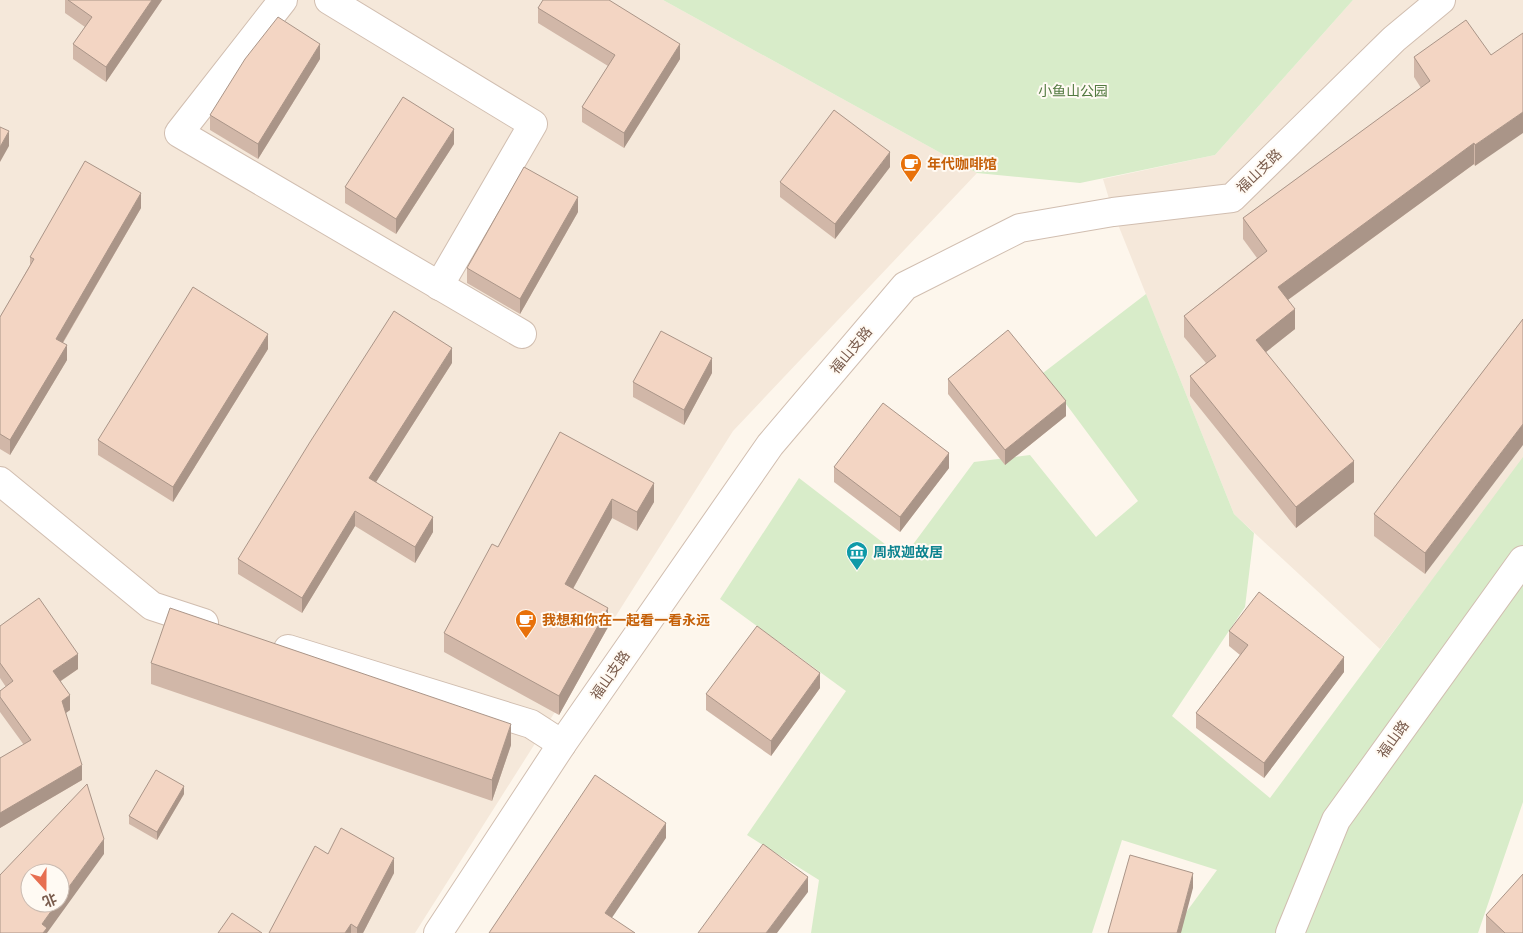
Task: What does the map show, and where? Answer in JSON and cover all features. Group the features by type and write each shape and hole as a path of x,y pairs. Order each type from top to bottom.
{"street":[{"path":"283,0 179,133 522,334"},
{"path":"329,0 533,124 439,286"},
{"name":"福山支路","path":"438,933 562,744 770,445 905,286 1020,228 1113,212 1232,198 1394,39 1442,0"},
{"path":"0,481 152,606 227,630"},
{"name":"福山路","path":"1290,933 1336,820 1523,560"},
{"path":"265,642 531,724 562,744"}],"shaded area":[{"path":"0,0 663,0 977,173 733,431 415,933 0,933"},
{"path":"1353,0 1523,0 1523,460 1380,649 1234,514 1113,212 1103,179 1215,155"}],"green space":[{"name":"小鱼山公园","path":"663,0 1353,0 1215,155 1080,183 977,173"},
{"path":"1146,294 1234,514 1254,533 1245,607 1172,716 1270,798 1523,457 1523,802 1478,933 1171,933 1217,870 1122,840 1092,933 811,933 819,880 747,835 846,691 720,599 799,478 903,558 974,462 1030,455 1096,537 1138,501 1043,373"}],"building":[{"path":"68,0 152,0 106,67 73,44 92,17"},
{"path":"543,0 609,0 680,44 624,133 582,107 615,55 538,8"},
{"path":"278,17 320,44 258,144 210,115 245,59"},
{"path":"1466,20 1491,55 1523,33 1523,112 1475,145 1474,143 1278,287 1295,309 1256,340 1354,461 1296,507 1190,376 1216,356 1184,316 1267,251 1243,218 1430,81 1414,57"},
{"path":"403,97 454,129 396,219 345,187"},
{"path":"834,110 890,152 835,224 780,182"},
{"path":"0,127 9,131 0,147"},
{"path":"85,161 141,193 56,339 67,345 10,440 0,434 0,317 34,259 30,257"},
{"path":"524,167 578,197 520,299 467,268"},
{"path":"193,287 268,334 173,487 98,440"},
{"path":"394,311 452,348 369,478 433,517 415,547 355,511 302,598 238,559"},
{"path":"1523,319 1523,424 1425,553 1374,514"},
{"path":"1008,330 1066,401 1005,450 948,379"},
{"path":"661,331 712,358 684,410 633,382"},
{"path":"883,403 949,453 900,517 834,467"},
{"path":"560,432 654,483 637,512 612,499 565,584 608,608 559,696 444,633 492,544 498,547"},
{"path":"1259,592 1344,657 1264,763 1196,713 1248,645 1229,631"},
{"path":"39,598 78,654 53,671 70,695 62,701 82,765 0,813 0,758 31,740 0,697 0,691 13,681 0,663 0,626"},
{"path":"170,608 511,724 492,780 151,663"},
{"path":"757,626 820,673 771,741 706,694"},
{"path":"156,770 184,786 157,832 129,816"},
{"path":"595,775 666,823 605,913 635,933 489,933"},
{"path":"87,784 104,839 70,885 70,863 20,863 20,913 50,913 42,924 47,928 43,933 0,933 0,875"},
{"path":"341,828 394,858 357,928 351,924 345,933 269,933 315,846 328,854"},
{"path":"763,844 808,877 766,933 698,933"},
{"path":"1130,855 1193,873 1177,933 1108,933"},
{"path":"1523,874 1523,933 1505,933 1486,915"},
{"path":"232,913 262,933 218,933"}],"place":[{"name":"年代咖啡馆","path":"911,183"},
{"name":"周叔迦故居","path":"857,571"},
{"name":"我想和你在一起看一看永远","path":"526,639"}]}
